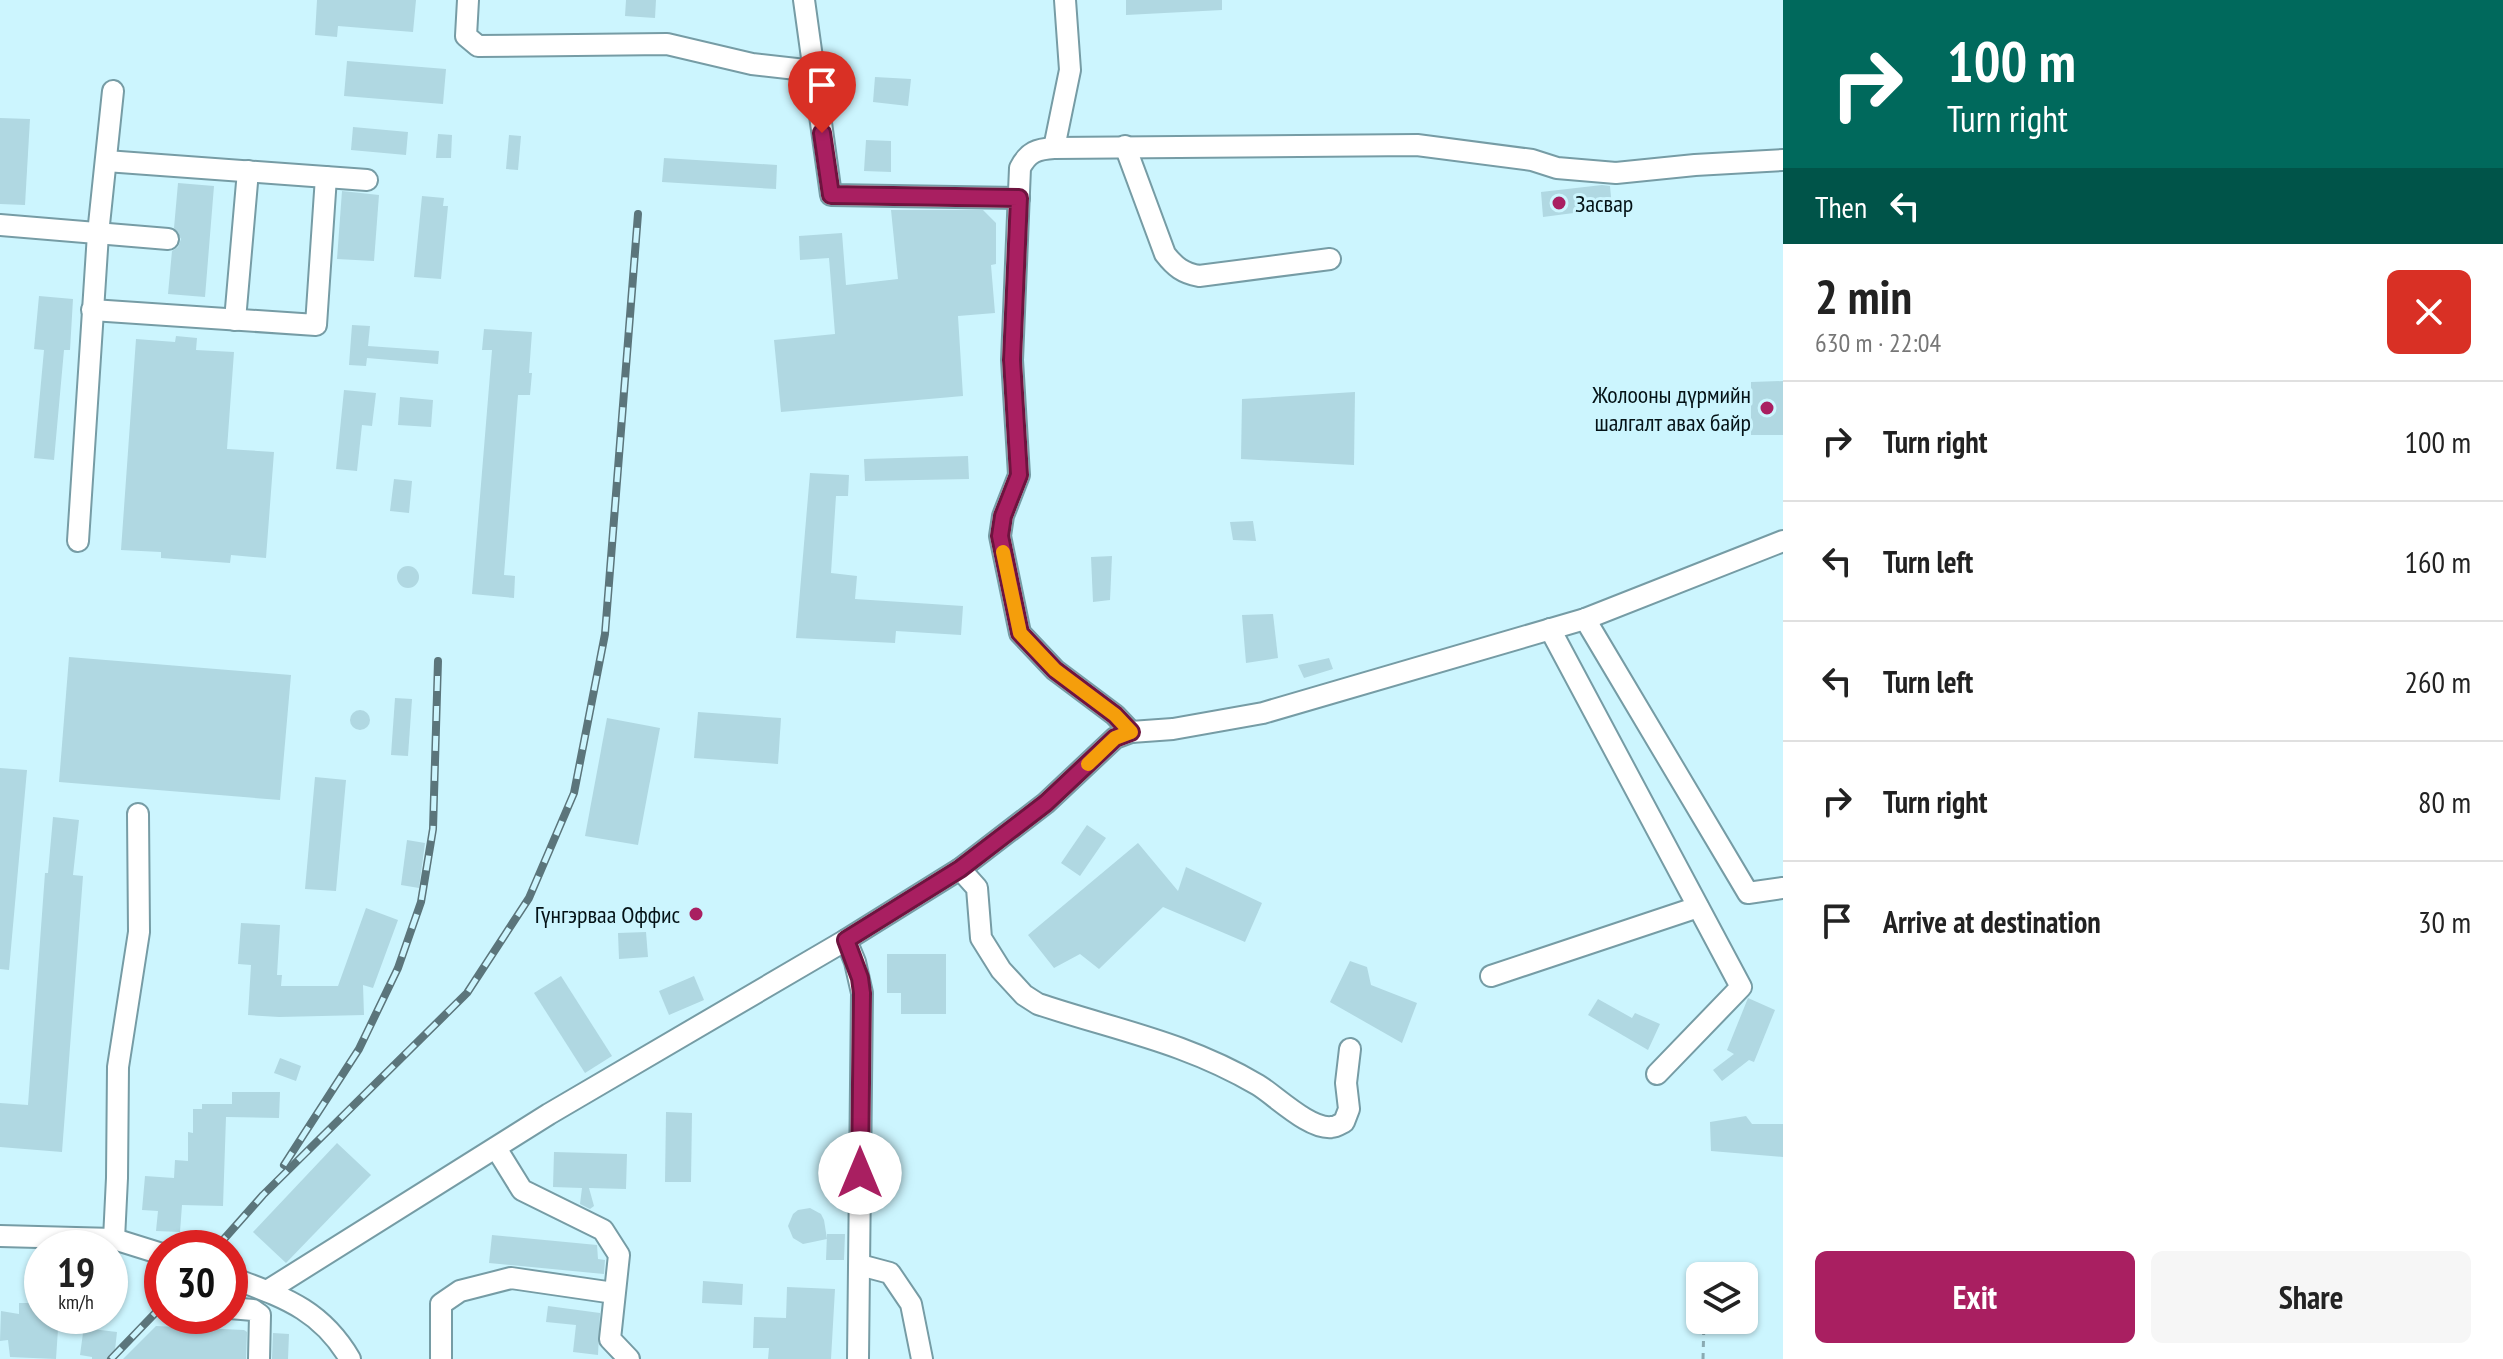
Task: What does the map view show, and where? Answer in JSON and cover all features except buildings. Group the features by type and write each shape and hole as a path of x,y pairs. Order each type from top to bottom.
{"street":[{"path":"468,0 466,36 478,46 667,44 752,64 814,71"},
{"path":"804,0 831,195 1019,198"},
{"path":"1054,148 1070,70 1065,0"},
{"path":"78,541 92,310 113,91"},
{"path":"1131,732 1115,715 1055,670 1020,633 1000,536 1003,516 1019,475 1012,360 1020,168 1025,159 1036,150 1054,148 1417,145 1532,160 1557,168 1616,173 1783,160"},
{"path":"1125,146 1165,254 1185,273 1199,276 1330,259"},
{"path":"106,161 367,180"},
{"path":"235,320 248,171"},
{"path":"92,310 316,325 326,177"},
{"path":"0,225 168,239"},
{"path":"267,1291 496,1148 960,869 1046,803 1115,738 1131,732 1173,729 1263,713 1585,619 1783,541"},
{"path":"1585,619 1748,893 1783,888"},
{"path":"1550,629 1741,987 1657,1074"},
{"path":"114,1230 118,1067 139,932 138,814"},
{"path":"960,869 977,888 981,938 1001,970 1024,995 1038,1004 1133,1031 1208,1058 1260,1086 1293,1111 1317,1124 1332,1127 1344,1122 1349,1109 1346,1083 1350,1049"},
{"path":"1491,976 1698,907"},
{"path":"846,940 860,978 862,993 858,1359"},
{"path":"496,1148 522,1190 603,1230 619,1255 610,1339 629,1359"},
{"path":"0,1236 24,1237"},
{"path":"860,1265 890,1273 911,1304 922,1359"},
{"path":"441,1359 441,1304 460,1291 511,1278 614,1293"},
{"path":"248,1284 297,1303 320,1319 340,1341 350,1359"},
{"path":"248,1310 260,1315 259,1359"}],"path":[{"path":"1703,1359 1704,1334"}],"railway":[{"path":"232,1230 263,1195 467,993 529,898 574,793 605,634 638,214"},
{"path":"284,1165 359,1049 398,968 421,902 433,829 438,661"},
{"path":"111,1359 144,1325"}],"slow traffic":[{"path":"1003,552 1020,633 1055,670 1115,715 1131,732 1115,738 1088,764"}],"place":[{"name":"Засвар","path":"1559,203"},
{"name":"Жолооны дүрмийн шалгалт авах байр","path":"1767,408"},
{"name":"Гүнгэрваа Оффис","path":"696,914"}],"route":[{"path":"822,133 831,195 1019,198 1012,360 1019,475 1003,516 1000,536 1020,633 1055,670 1115,715 1131,732 1115,738 1046,803 960,869 846,940 860,978 862,993 860,1173"}]}
